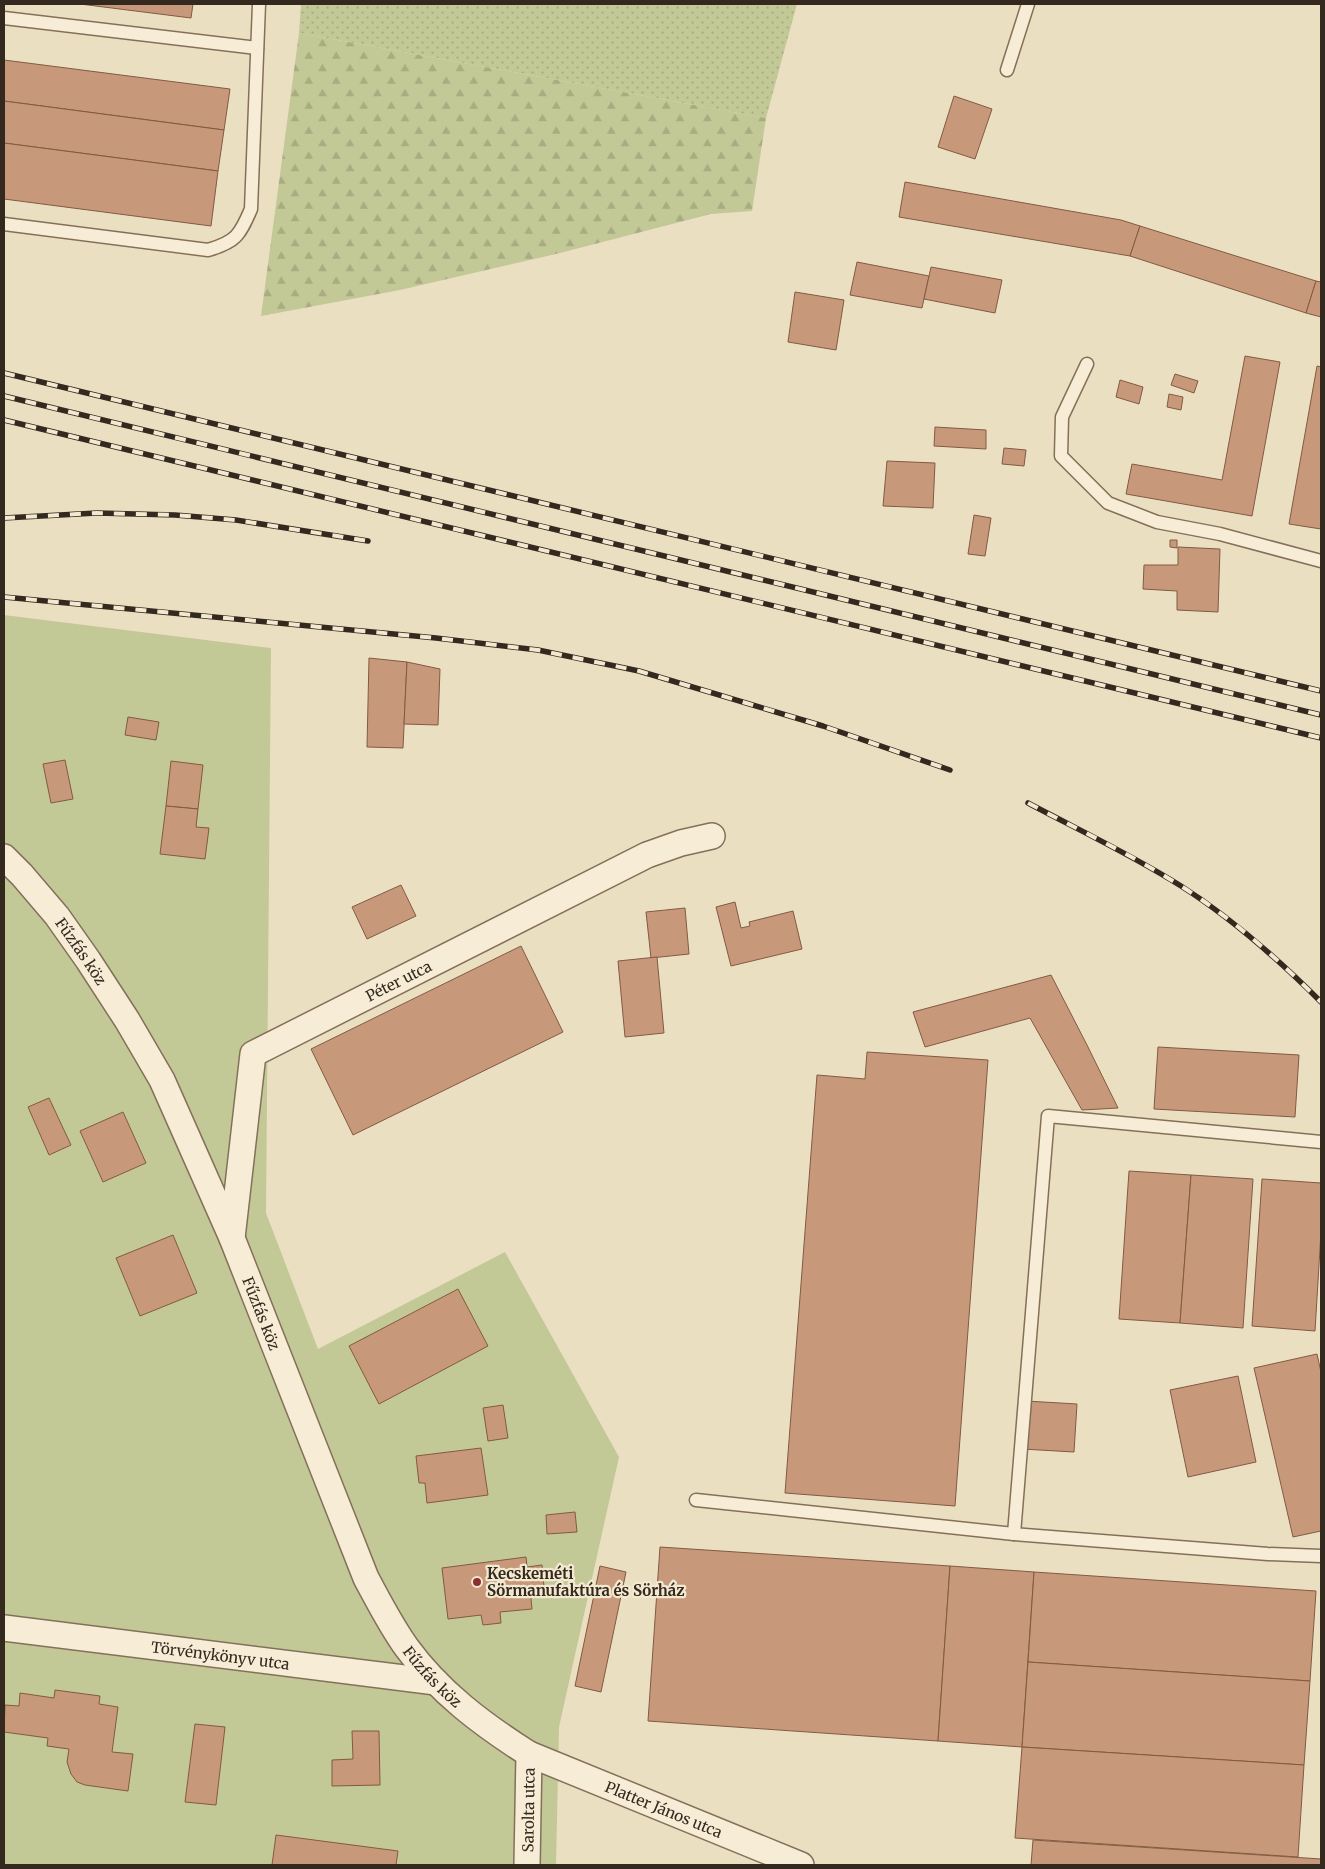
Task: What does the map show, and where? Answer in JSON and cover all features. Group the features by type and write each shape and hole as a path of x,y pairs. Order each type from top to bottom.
{"street":[{"name":"Péter utca","path":"232,1238 253,1054 647,855 681,843 712,836"},
{"name":"Fűzfás köz","path":"4,857 22,875 56,916 88,960 127,1020 162,1080 232,1238 366,1578 386,1616 407,1649 436,1682 469,1713 529,1754"},
{"name":"Törvénykönyv utca","path":"4,1628 436,1682"},
{"name":"Sarolta utca","path":"526,1865 529,1754"},
{"name":"Platter János utca","path":"529,1754 800,1865"}],"lane":[{"path":"4,224 208,250 226,245 242,230 251,209 259,4"},
{"path":"1007,70 1028,4"},
{"path":"4,18 257,48"},
{"path":"1087,364 1062,417 1061,456 1108,503 1157,522 1220,534 1321,561"},
{"path":"1014,1534 1048,1116 1321,1142"},
{"path":"696,1500 1014,1534 1268,1554 1321,1556"}],"green space":[{"path":"301,4 797,4 766,118 299,33"},
{"path":"299,33 766,118 752,211 711,214 556,254 400,290 261,316"},
{"path":"4,615 271,648 266,1213 318,1349 505,1252 619,1457 559,1727 556,1865 4,1865"}],"building":[{"path":"80,4 193,4 191,18"},
{"path":"4,60 230,89 224,130 4,101"},
{"path":"954,96 992,109 975,159 938,147"},
{"path":"4,101 224,130 218,171 4,143"},
{"path":"4,143 218,171 211,226 4,199"},
{"path":"905,182 1121,220 1140,226 1130,256 899,217"},
{"path":"1140,226 1316,281 1306,313 1130,256"},
{"path":"857,262 929,276 922,308 850,295"},
{"path":"931,267 1002,280 995,313 924,299"},
{"path":"1316,281 1321,282 1321,317 1306,313"},
{"path":"795,292 844,300 836,350 788,342"},
{"path":"1245,356 1280,362 1252,516 1126,494 1132,464 1222,480"},
{"path":"1317,366 1321,367 1321,529 1289,524"},
{"path":"1175,374 1198,381 1194,393 1171,385"},
{"path":"1120,380 1143,387 1139,404 1116,397"},
{"path":"1169,394 1183,397 1181,410 1167,407"},
{"path":"935,427 986,430 986,449 934,446"},
{"path":"1004,448 1026,450 1024,466 1002,464"},
{"path":"887,461 935,463 933,508 883,506"},
{"path":"974,515 991,518 985,556 968,554"},
{"path":"1170,540 1177,540 1177,548 1170,547"},
{"path":"1178,547 1220,549 1218,612 1177,610 1177,591 1143,589 1144,565 1178,565"},
{"path":"369,658 407,662 403,748 367,747"},
{"path":"407,662 440,669 438,725 404,724"},
{"path":"128,717 159,722 156,740 125,735"},
{"path":"65,760 73,799 51,803 43,764"},
{"path":"171,761 203,765 198,809 166,806"},
{"path":"166,806 198,809 196,827 209,828 205,859 160,854"},
{"path":"401,885 416,916 367,939 352,907"},
{"path":"735,902 741,928 750,926 749,922 793,911 802,949 731,966 716,907"},
{"path":"685,908 689,954 651,958 646,912"},
{"path":"521,946 563,1032 353,1135 311,1049"},
{"path":"657,957 664,1033 625,1037 618,961"},
{"path":"1051,975 1118,1108 1082,1110 1030,1018 925,1047 913,1012"},
{"path":"1158,1047 1299,1055 1295,1117 1154,1109"},
{"path":"867,1052 988,1060 955,1506 785,1493 817,1075 865,1079"},
{"path":"49,1098 71,1145 49,1155 28,1107"},
{"path":"123,1112 146,1163 103,1182 80,1131"},
{"path":"1129,1171 1191,1175 1180,1323 1119,1319"},
{"path":"1191,1175 1253,1179 1243,1328 1180,1323"},
{"path":"1262,1179 1321,1183 1321,1232 1315,1331 1252,1326"},
{"path":"173,1235 197,1293 140,1316 116,1258"},
{"path":"458,1289 488,1346 379,1404 349,1346"},
{"path":"1317,1354 1321,1372 1321,1531 1293,1537 1254,1368"},
{"path":"1238,1376 1256,1462 1188,1477 1170,1390"},
{"path":"1026,1401 1077,1404 1074,1452 1022,1449"},
{"path":"503,1405 508,1438 488,1441 483,1408"},
{"path":"481,1448 488,1495 427,1503 425,1483 419,1483 416,1456"},
{"path":"575,1512 577,1532 547,1534 546,1515"},
{"path":"660,1547 950,1566 938,1741 648,1721"},
{"path":"526,1557 527,1567 542,1565 544,1587 530,1589 532,1609 500,1612 501,1623 483,1625 481,1615 448,1619 442,1568"},
{"path":"600,1566 626,1572 601,1692 575,1686"},
{"path":"950,1566 1034,1572 1022,1747 938,1741"},
{"path":"1034,1572 1316,1591 1310,1681 1028,1662"},
{"path":"1028,1662 1310,1681 1304,1765 1022,1747"},
{"path":"55,1690 100,1696 99,1704 118,1707 112,1752 133,1754 128,1791 85,1785 77,1782 71,1774 67,1762 69,1749 47,1746 48,1738 4,1732 5,1705 19,1706 20,1693 54,1698"},
{"path":"195,1724 225,1727 216,1805 185,1802"},
{"path":"352,1731 379,1731 380,1785 332,1786 332,1760 353,1759"},
{"path":"1022,1747 1304,1765 1298,1857 1015,1838"},
{"path":"276,1835 398,1851 396,1865 272,1865"},
{"path":"1033,1840 1321,1859 1321,1865 1031,1865"}],"railway":[{"path":"4,373 1321,691"},
{"path":"4,396 1321,715"},
{"path":"4,420 1321,738"},
{"path":"4,518 97,513 175,515 236,520 368,541"},
{"path":"4,597 436,638 538,650 639,671 823,726 950,770"},
{"path":"1028,803 1144,864 1181,886 1219,912 1254,940 1321,1002"}],"place":[{"name":"Kecskeméti Sörmanufaktúra és Sörház","path":"477,1582"}]}
